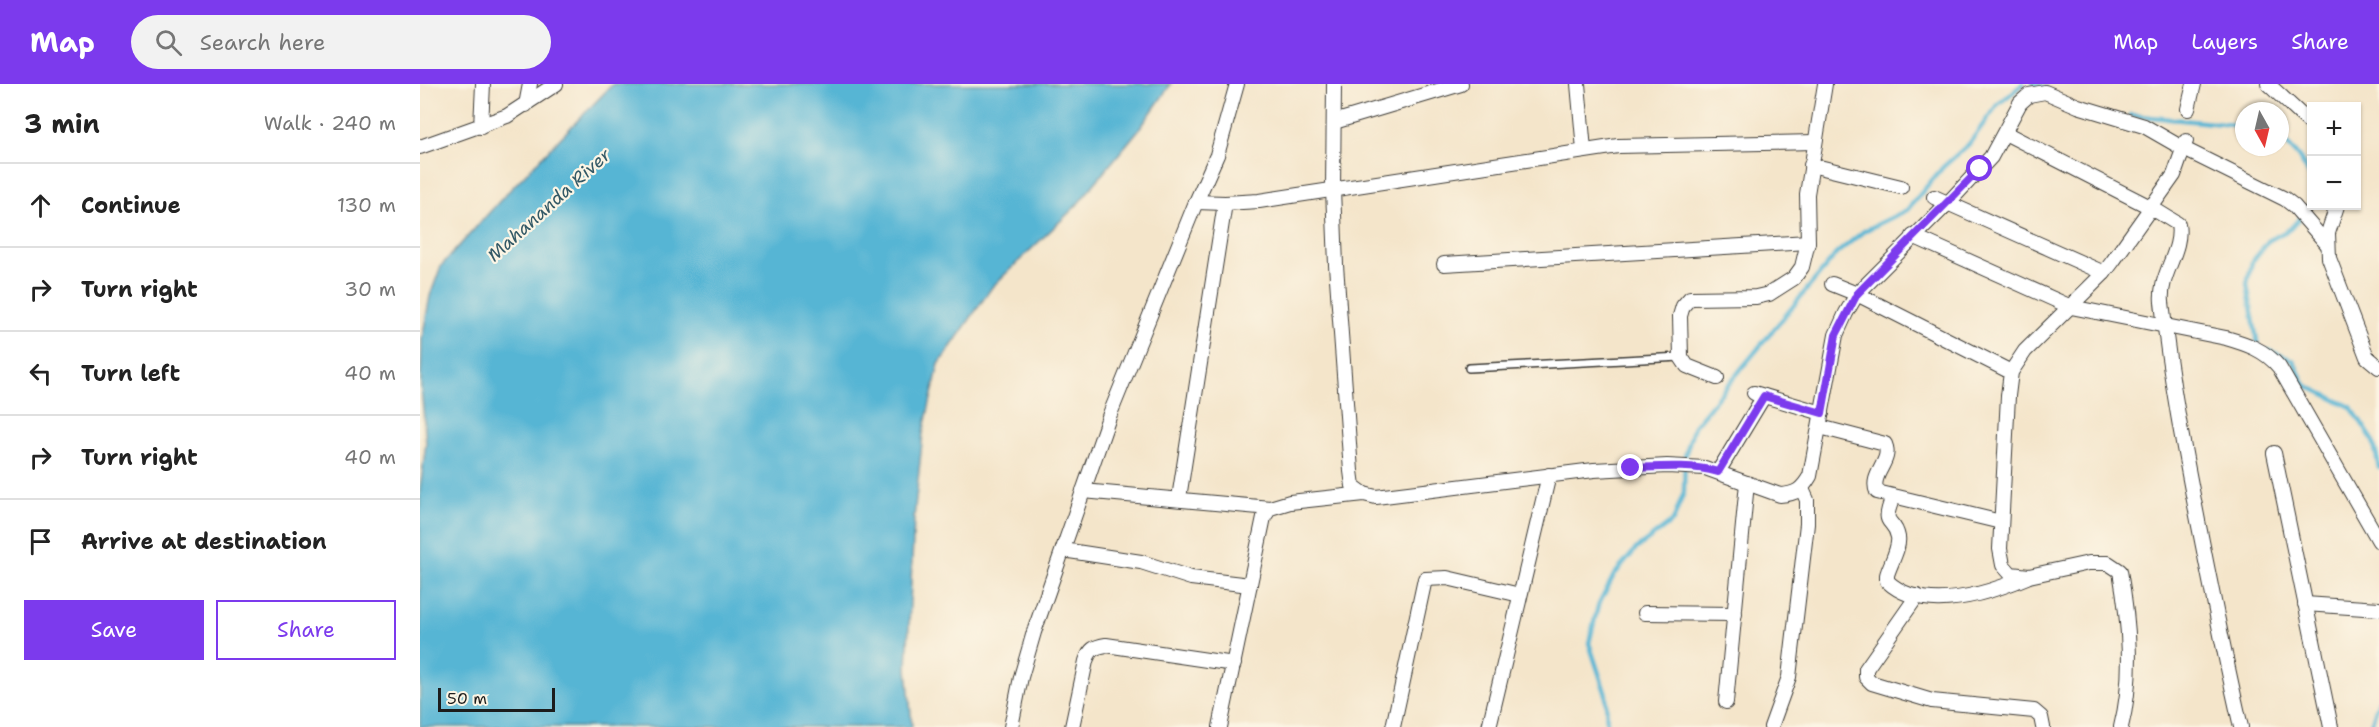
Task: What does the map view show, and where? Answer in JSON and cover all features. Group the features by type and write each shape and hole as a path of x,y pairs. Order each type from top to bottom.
{"street":[{"path":"481,127 483,84"},
{"path":"526,105 530,84"},
{"path":"420,147 507,116 556,84"},
{"path":"1011,727 1021,677 1110,414 1217,155 1237,84"},
{"path":"1334,84 1333,189 1336,266 1351,471 1353,486 1364,494"},
{"path":"1334,122 1461,84"},
{"path":"1578,84 1584,150"},
{"path":"1717,378 1687,366 1681,357 1680,316 1683,306 1690,298 1756,297 1769,294 1805,268 1808,242 1807,194 1825,84"},
{"path":"2188,110 2194,84"},
{"path":"2268,84 2307,120"},
{"path":"1083,491 1270,508 1290,502 1364,494 1376,496 1594,470 1667,466 1712,470 1780,495 1792,494 1802,489 1810,476 1836,335 1857,294 1991,157 2020,103 2029,95 2045,92 2078,106 2144,126 2185,145 2285,199 2294,206 2327,244"},
{"path":"2005,133 2152,208 2178,224 2180,233 2162,285 2165,325 2178,420 2228,673 2241,727"},
{"path":"1196,202 1260,201 1584,150 1661,144 1815,142"},
{"path":"2028,576 2011,574 2003,565 2000,549 2011,372 2025,351 2104,273 2174,175 2185,145"},
{"path":"1811,165 1901,187"},
{"path":"1934,197 2104,273"},
{"path":"1179,498 1225,203"},
{"path":"2336,210 2328,233 2329,258 2367,357 2379,367"},
{"path":"1913,236 2071,307 2234,340 2250,345 2271,357 2379,541"},
{"path":"1444,264 1808,242"},
{"path":"1832,284 1857,294 2011,372"},
{"path":"1712,470 1759,394 1885,444 1886,458 1875,480 1877,492 2001,522"},
{"path":"2274,453 2331,727"},
{"path":"1489,727 1549,475"},
{"path":"1726,702 1747,483"},
{"path":"1771,727 1789,677 1808,512 1807,500 1802,489"},
{"path":"1893,497 1887,516 1899,540 1887,581 1917,596 1933,598 1978,595 2028,576 2089,563 2108,563 2120,571 2129,660 2129,685 2121,727"},
{"path":"1220,727 1260,529 1270,508"},
{"path":"1063,550 1141,562 1191,578 1250,585"},
{"path":"1393,727 1425,579 1447,578 1520,595"},
{"path":"1917,596 1866,669 1866,677 1872,682 1932,701 2034,711 2041,717 2043,727"},
{"path":"2305,604 2379,609"},
{"path":"1645,613 1734,614"},
{"path":"1072,727 1086,661 1089,651 1096,646 1106,645 1234,664"}],"lane":[{"path":"1469,368 1681,357"}],"water":[{"name":"Mahananda River","path":"613,84 1171,84 1141,127 1076,206 992,287 939,364 923,433 914,518 907,668 912,727 420,727 420,491 426,442 421,386 422,339 430,296 441,266 506,194"}],"waterway":[{"path":"1607,727 1606,695 1589,643 1598,606 1614,575 1636,549 1673,521 1684,492 1685,456 1694,426 1837,253 1864,231 1907,210 1943,167 1969,144 1997,105 2023,84"},
{"path":"2033,84 2045,88"},
{"path":"2130,115 2235,125"},
{"path":"2289,146 2307,171"},
{"path":"2258,346 2247,284 2252,262 2268,241 2290,229 2307,210"},
{"path":"2268,350 2293,360 2305,385 2351,407 2373,440 2379,468"},
{"path":"2370,727 2379,700"}],"route":[{"path":"1631,468 1667,466 1705,468 1718,472 1764,396 1822,413 1836,335 1857,294 1980,169"}]}
